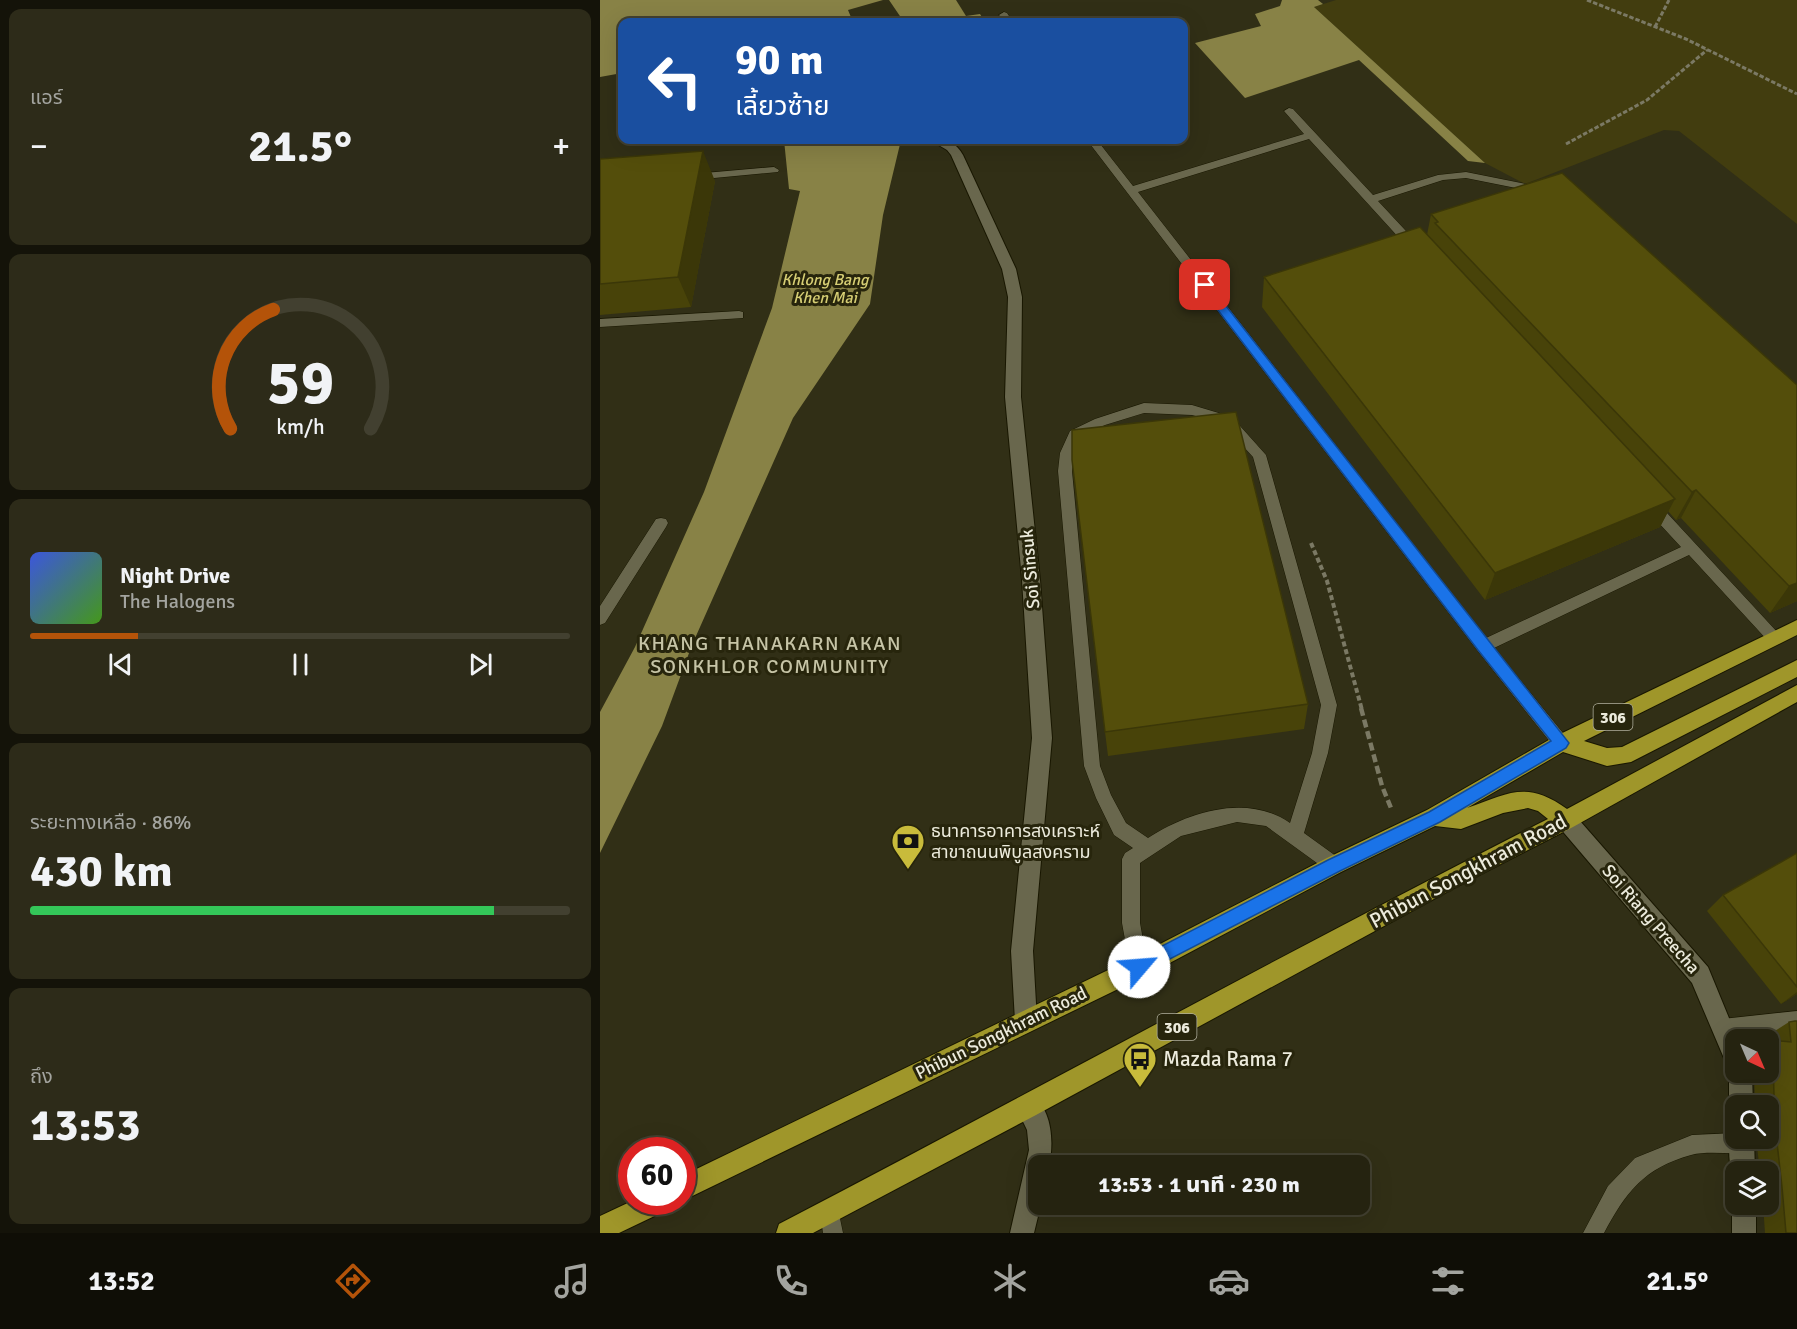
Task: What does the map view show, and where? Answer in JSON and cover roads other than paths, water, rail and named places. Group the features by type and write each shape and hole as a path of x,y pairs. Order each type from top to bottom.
{"main road":[{"name":"Phibun Songkhram Road","path":"696,1182 1139,967 1334,865 1434,817 1561,743 1797,627"},
{"path":"1561,743 1607,757 1624,756 1797,668"},
{"name":"Phibun Songkhram Road","path":"788,1233 832,1222 1028,1107 1447,881 1566,820 1797,693"},
{"path":"1434,817 1461,820 1503,804 1528,799 1543,803 1566,820"},
{"path":"600,1229 629,1215"}],"street":[{"name":"Soi Sinsuk","path":"945,144 952,147 957,155 1010,269 1015,297 1013,398 1031,580 1042,738 1022,951 1026,1021"},
{"name":"Soi Riang Preecha","path":"1566,820 1700,975 1725,1035"},
{"path":"1022,1233 1041,1150 1039,1128 1028,1107"},
{"path":"1744,1215 1744,1233"}],"lane":[{"path":"1289,111 1427,261"},
{"path":"1132,190 1311,135"},
{"path":"1095,144 1483,646 1561,743"},
{"path":"681,178 774,170"},
{"path":"1370,200 1443,177 1466,175 1556,194"},
{"path":"600,323 738,315"},
{"path":"1148,848 1120,829 1104,798 1092,766 1065,471 1067,453 1075,434 1100,422 1144,408 1192,410 1227,420 1259,455 1329,705 1320,753 1294,837"},
{"path":"1643,496 1774,638"},
{"path":"600,619 661,523"},
{"path":"1483,646 1691,548"},
{"path":"1139,967 1131,923 1131,859 1177,829 1237,814 1270,819 1334,865"},
{"path":"1722,1028 1797,1020"},
{"path":"1593,1233 1615,1193 1642,1165 1692,1145 1725,1142"}],"water":[{"path":"600,0 883,0 848,10 851,18 618,18 618,74 600,77"},
{"path":"889,0 956,0 966,16 980,14 982,18 901,18"},
{"path":"1282,0 1318,0 1323,4 1314,7 1485,163 1468,161 1359,60 1245,98 1195,43 1261,26 1255,14 1280,6"},
{"name":"Khlong Bang Khen Mai","path":"784,144 900,144 883,215 870,304 793,418 692,645 662,726 600,853 600,712 635,647 704,492 772,308 800,191 789,189"}],"place":[{"name":"ธนาคารอาคารสงเคราะห์ สาขาถนนพิบูลสงคราม","path":"908,870"},
{"name":"Mazda Rama 7","path":"1140,1088"}],"district":[{"name":"KHANG THANAKARN AKAN SONKHLOR COMMUNITY","path":"770,654"}]}
